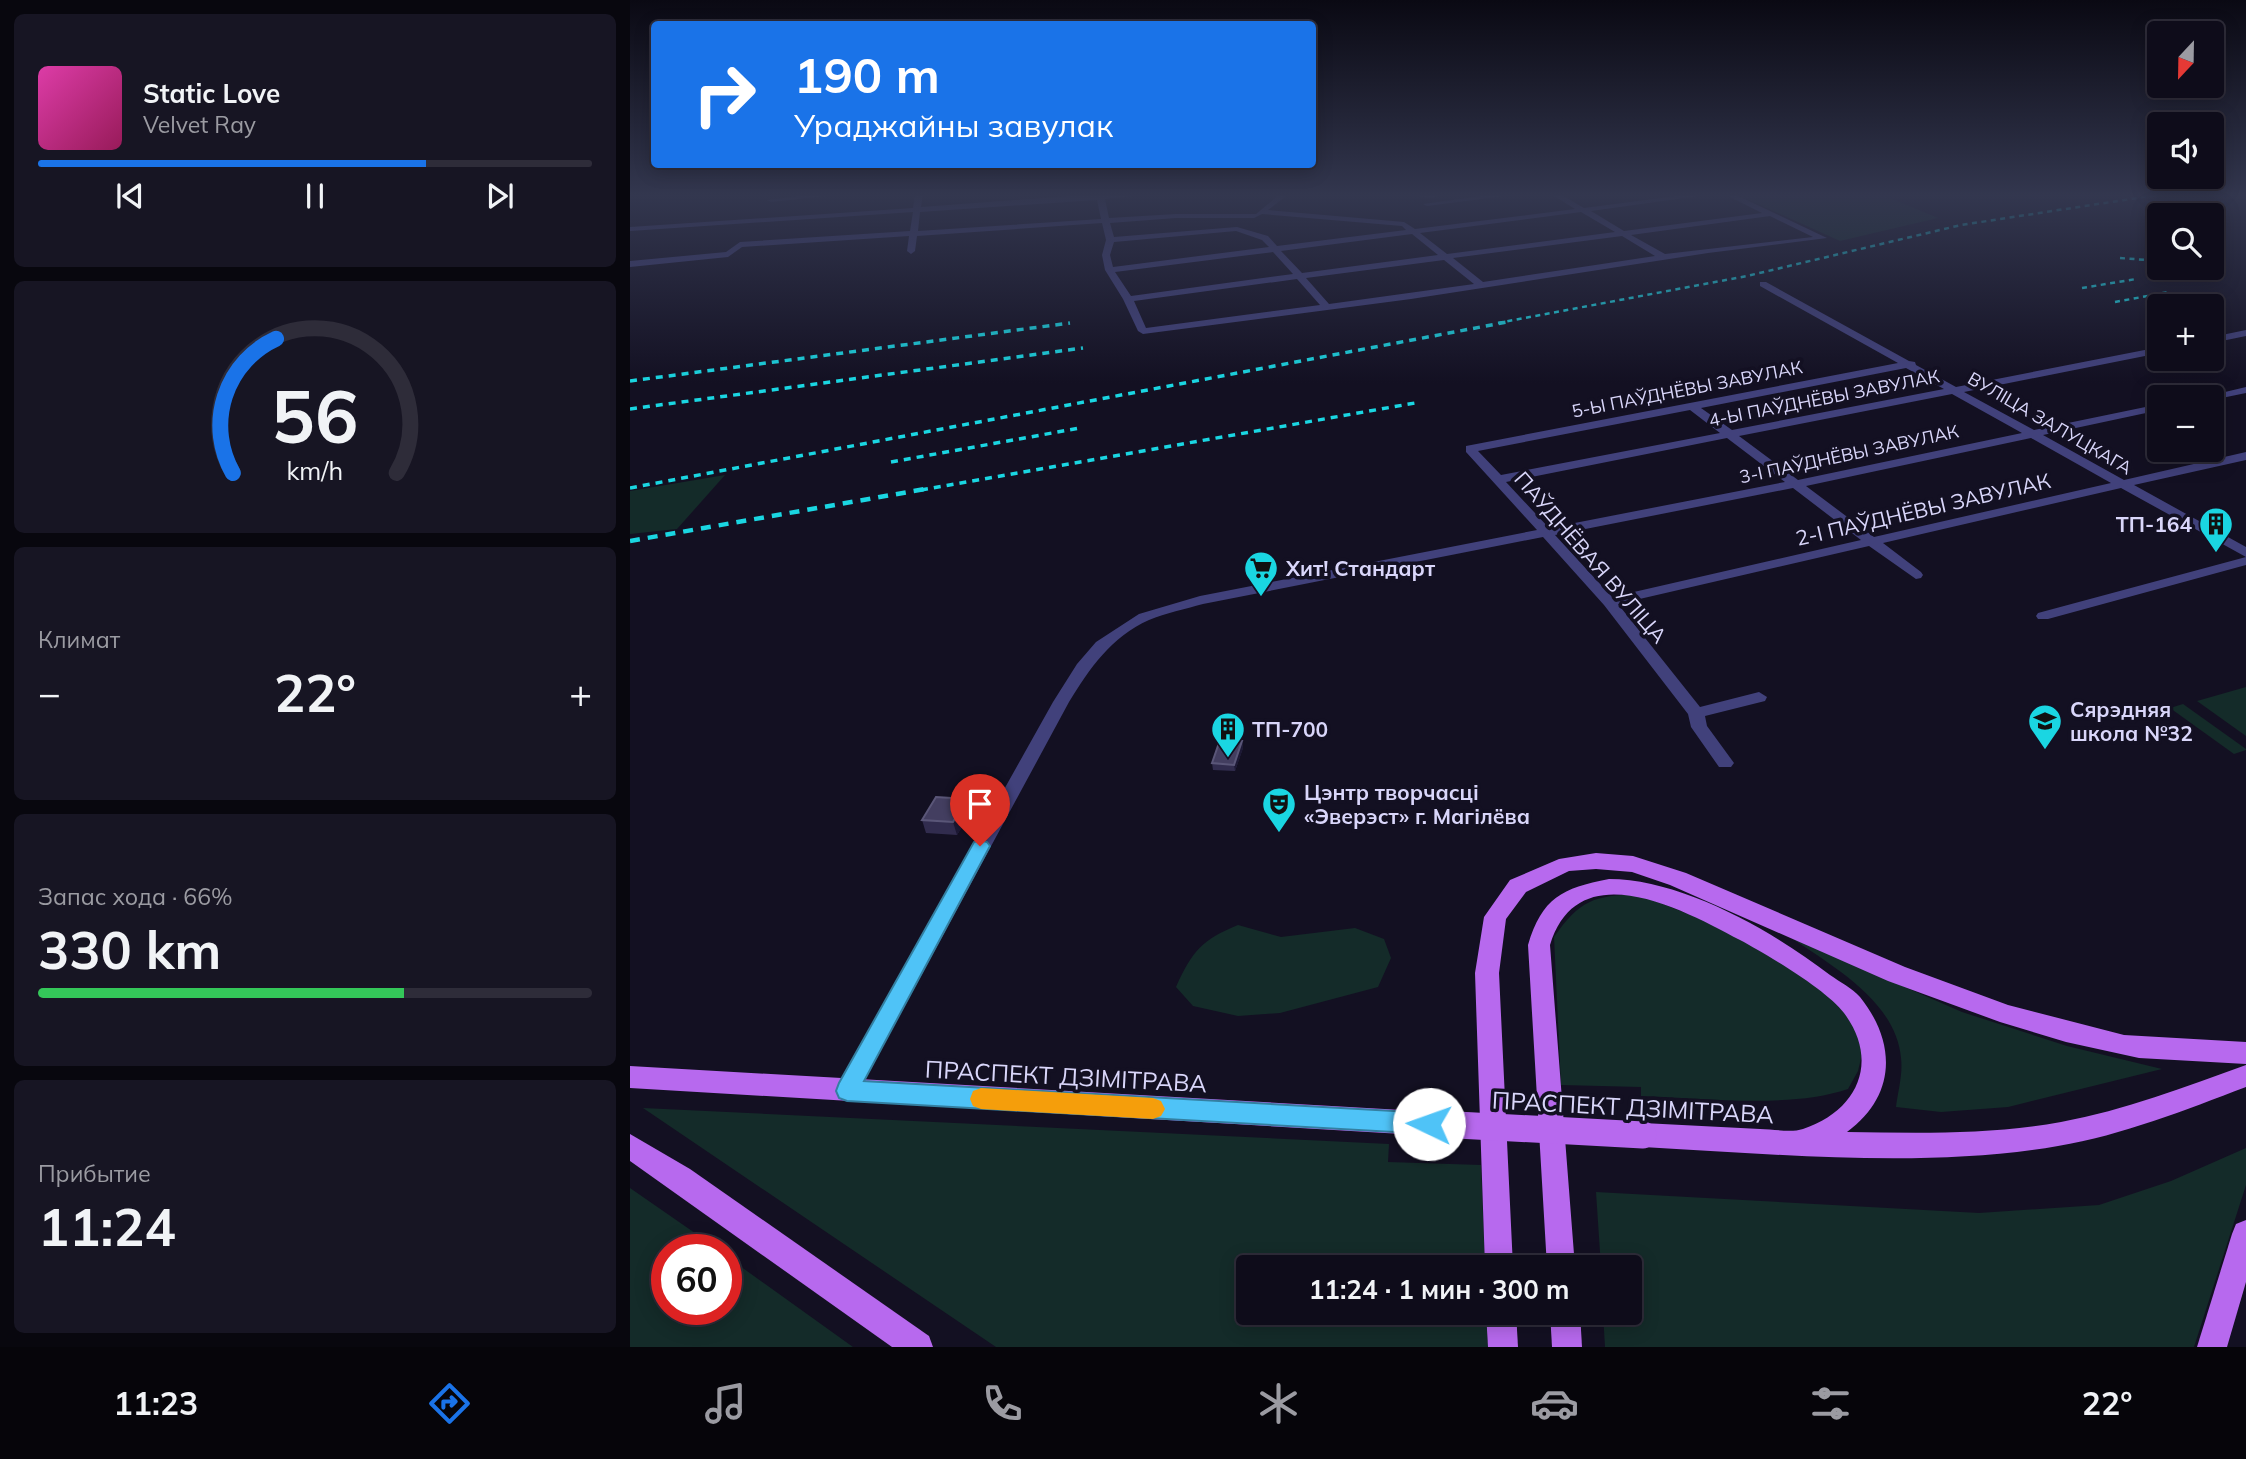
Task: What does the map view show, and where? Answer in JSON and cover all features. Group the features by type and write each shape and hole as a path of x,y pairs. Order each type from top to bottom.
{"main road":[{"path":"1499,1255 1487,973 1495,917 1518,886 1566,864 1596,861 1633,864 1678,879 1966,1003 2030,1022 2126,1045 2246,1053"},
{"path":"1561,1255 1539,945 1545,922 1555,907 1570,896 1612,885 1653,890 1684,901 1785,952 1851,1004 1872,1042 1874,1074 1868,1093 1840,1123 1800,1144"},
{"name":"ПРАСПЕКТ ДЗІМІТРАВА","path":"630,1077 1800,1144 1948,1145 2021,1140 2084,1129 2185,1100 2246,1076"},
{"path":"630,1146 680,1178 918,1347"},
{"path":"2212,1347 2246,1234"},
{"path":"1502,1325 1503,1347"},
{"path":"1566,1325 1567,1347"}],"street":[{"path":"630,264 700,257"},
{"path":"1106,257 1109,271 1128,299 1143,331 1657,260 1661,257"},
{"path":"1109,271 1221,257"},
{"path":"1282,257 1327,307"},
{"path":"1128,299 1448,257 1481,285"},
{"name":"ВУЛІЦА ЗАЛУЦКАГА","path":"1763,284 1958,390 2246,553"},
{"path":"2240,334 2246,340"},
{"name":"4-Ы ПАЎДНЁВЫ ЗАВУЛАК","path":"1496,481 2147,353"},
{"name":"5-Ы ПАЎДНЁВЫ ЗАВУЛАК","path":"1470,449 1911,364"},
{"path":"2224,394 2246,390"},
{"path":"1692,406 1916,575"},
{"name":"3-І ПАЎДНЁВЫ ЗАВУЛАК","path":"847,1091 1060,702 1101,645 1144,617 1200,600 1796,484 2147,410"},
{"name":"ПАЎДНЁВАЯ ВУЛІЦА","path":"1470,449 1496,481 1609,602 1696,713 1699,727 1725,763"},
{"name":"2-І ПАЎДНЁВЫ ЗАВУЛАК","path":"1609,602 2246,456"},
{"path":"2043,616 2246,561"},
{"path":"1696,713 1759,697"}],"green space":[{"path":"725,475 677,529 630,534 630,491"},
{"path":"2246,687 2246,736 2197,701"},
{"path":"2183,704 2246,750 2234,754 2170,708"},
{"path":"1638,894 1743,936 1846,1007 1863,1050 1858,1071 1848,1089 1800,1099 1746,1101 1641,1096 1641,1087 1561,1085 1554,937 1572,915 1589,902 1610,896"},
{"path":"1238,925 1281,937 1355,928 1384,939 1391,958 1378,987 1280,1013 1238,1016 1193,1006 1176,987 1188,964 1207,941"},
{"path":"1790,937 1962,1012 2067,1046 2162,1069 2008,1107 1941,1112 1896,1107 1901,1058 1897,1038 1887,1019 1875,1002 1859,987"},
{"path":"643,1108 1389,1144 1388,1162 1481,1165 1485,1255 1236,1255 1236,1325 1487,1325 1488,1347 996,1347"},
{"path":"2246,1148 2246,1185 2194,1347 1605,1347 1604,1325 1642,1325 1642,1255 1600,1255 1596,1192 1979,1213 2099,1205 2171,1181"},
{"path":"630,1188 696,1234 651,1234 651,1325 742,1325 742,1267 853,1347 630,1347"}],"building":[{"name":"ТП-700","path":"1220,740 1242,741 1234,765 1212,763"},
{"path":"936,797 966,799 953,822 922,820"}],"railway":[{"path":"1498,323 1747,276 1827,257"},
{"path":"2120,258 2147,260"},
{"path":"2082,288 2136,279"},
{"path":"2115,302 2169,292"},
{"path":"630,488 1507,322"},
{"path":"630,381 1070,323"},
{"path":"630,409 1083,348"},
{"path":"921,490 1415,403"},
{"path":"891,462 1080,428"},
{"path":"630,541 931,488"}],"slow traffic":[{"path":"981,1099 1153,1109"}],"place":[{"name":"ТП-164","path":"2216,554"},
{"name":"Хит! Стандарт","path":"1261,598"},
{"name":"Сярэдняя школа №32","path":"2045,751"},
{"name":"ТП-700","path":"1228,759"},
{"name":"Цэнтр творчасці «Эверэст» г. Магілёва","path":"1279,834"}],"route":[{"path":"980,846 847,1091 1429,1124"}]}
